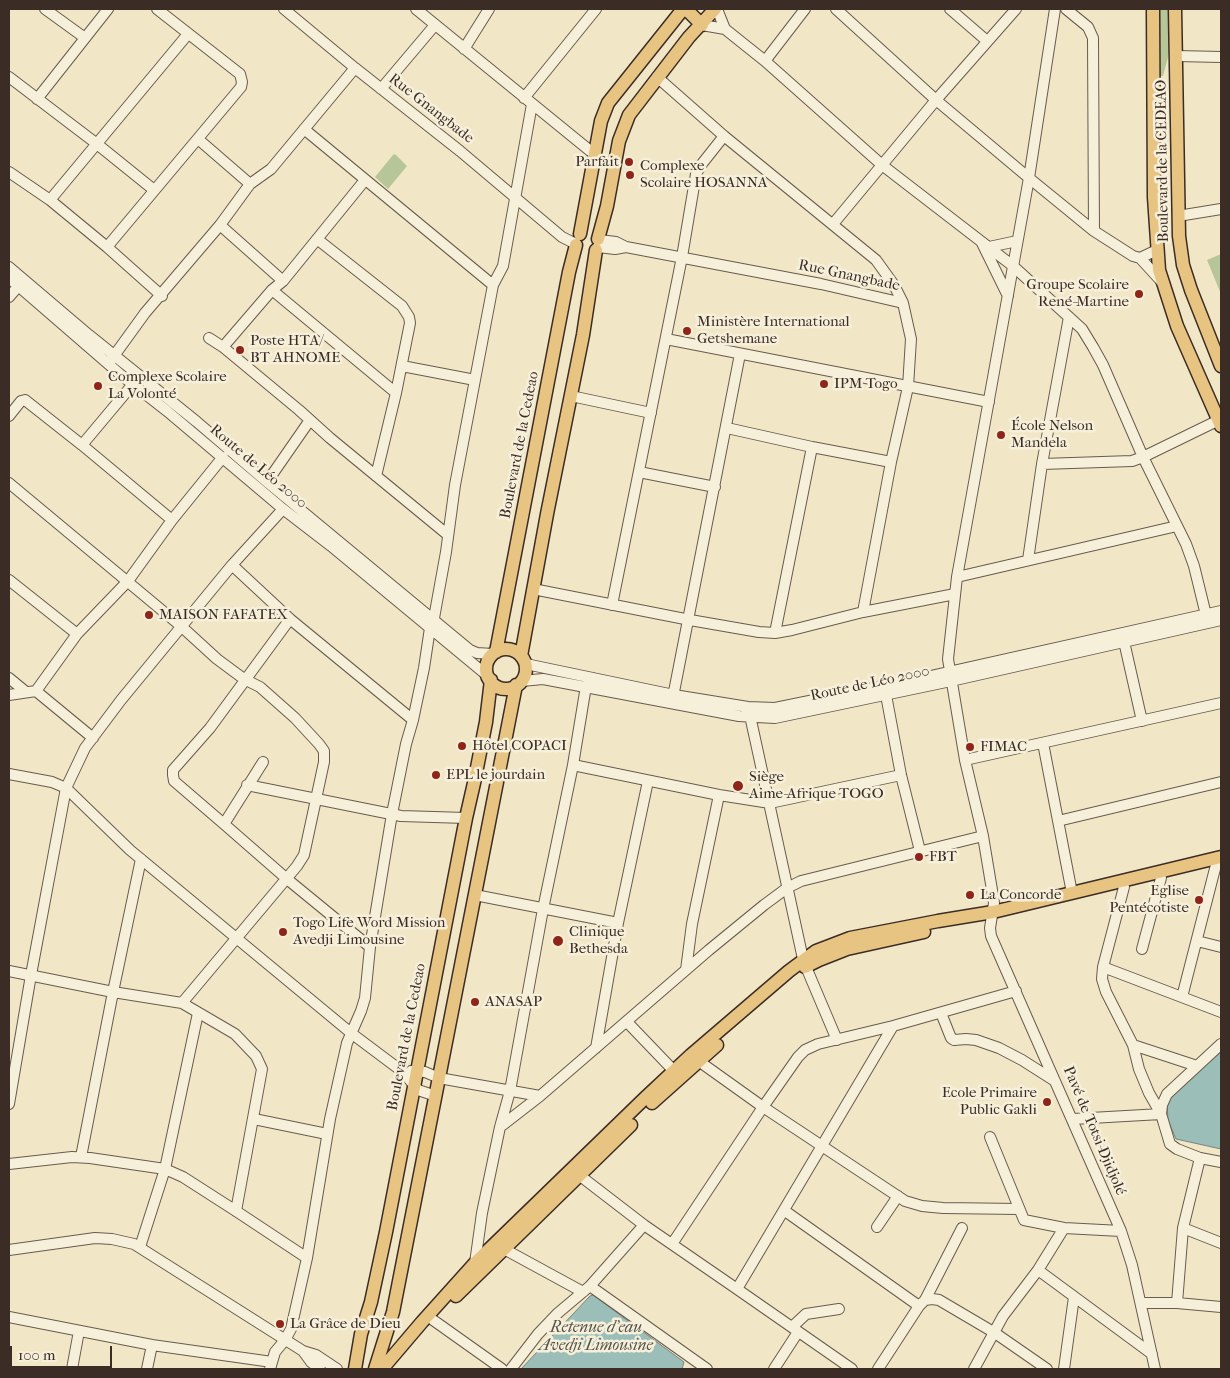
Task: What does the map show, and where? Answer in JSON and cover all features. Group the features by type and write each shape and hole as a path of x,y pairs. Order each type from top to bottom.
{"main road":[{"path":"685,9 702,25"},
{"name":"Boulevard de la Cedeao","path":"494,653 569,272 578,239 601,121 608,104 685,9"},
{"path":"375,1369 396,1298 475,895 519,683 525,676 524,660 534,589 619,141 632,110 689,37 716,9"},
{"path":"1153,9 1154,178 1157,250 1163,283 1177,326 1220,423"},
{"name":"Boulevard de la CEDEAO","path":"1175,9 1179,236 1183,265 1198,310 1221,366"},
{"path":"583,231 590,231 597,235 598,244 589,253 584,253 578,248 578,239 583,231"},
{"path":"519,683 505,688 500,687 490,679 487,665 494,653 510,649 524,660"},
{"name":"Boulevard de la Cedeao","path":"355,1369 361,1334 386,1232 482,744 490,679"},
{"path":"992,916 1072,892 1219,860"},
{"path":"392,1369 433,1320 695,1058 804,963 819,960 847,949 1161,878 1219,860"},
{"path":"382,1369 405,1340 475,1263 674,1071 695,1058"},
{"path":"387,1333 392,1340 405,1340"}],"street":[{"path":"45,9 85,38"},
{"path":"37,99 108,9"},
{"path":"108,247 241,87 240,74 157,9"},
{"name":"Rue Gnangbade","path":"284,9 560,233 564,232 578,239"},
{"path":"416,9 594,154"},
{"path":"464,49 489,9"},
{"path":"9,1317 271,1366 275,1352 285,1340 291,1328 307,1258 327,1134 347,1043 365,998 370,947 392,814 424,668 455,485 493,285 503,266 528,101 596,9"},
{"path":"716,9 725,29 765,61 882,165 1013,266 1082,329 1093,347 1177,526 1194,566 1206,615"},
{"path":"765,61 805,9"},
{"path":"836,9 936,100 1028,178 1094,230 1133,256 1140,258 1163,283"},
{"path":"950,9 987,41"},
{"path":"833,224 936,100 1016,9"},
{"name":"Pavé de Totsi-Djidjolé","path":"1055,9 1008,296 957,577 948,645 950,677 965,760 983,836 993,896 991,936 1121,1231 1132,1265 1155,1369"},
{"path":"1066,9 1088,27 1093,38 1094,230"},
{"path":"381,89 435,25"},
{"path":"702,25 725,29"},
{"path":"50,200 188,34"},
{"path":"1177,56 1221,57"},
{"path":"111,359 145,313 162,296 220,225 250,184 271,169 355,68"},
{"path":"9,77 154,190"},
{"path":"657,77 724,136 876,260 894,284 904,303"},
{"path":"304,129 493,285"},
{"path":"612,605 666,339 698,169 724,136"},
{"path":"198,139 250,184"},
{"path":"9,172 50,200 108,247 162,296"},
{"path":"223,347 282,281 365,180"},
{"path":"1178,216 1221,209"},
{"path":"220,225 282,281"},
{"path":"317,239 404,309 409,317 410,323 402,366 376,476"},
{"path":"985,244 1017,241"},
{"name":"Rue Gnangbade","path":"598,244 615,249 626,247 682,257 904,303 911,340 908,386 863,612"},
{"path":"985,244 1008,296"},
{"path":"1140,258 1157,250"},
{"name":"Route de Léo 2000","path":"9,267 22,283 111,359 197,422 432,623 490,679"},
{"name":"Route de Léo 2000","path":"9,278 22,283"},
{"path":"9,297 22,283"},
{"path":"272,290 396,393"},
{"path":"1028,560 1042,464 1069,317"},
{"path":"209,338 223,347 448,535"},
{"path":"666,339 989,402"},
{"path":"673,699 716,487 740,354"},
{"name":"Route de Léo 2000","path":"111,359 132,384 223,457 283,509 331,546 470,650 477,653 494,653"},
{"path":"402,366 475,380"},
{"path":"82,444 132,384"},
{"path":"571,396 651,412"},
{"path":"9,416 21,400 24,400 82,444 172,520"},
{"path":"266,482 310,420"},
{"path":"1042,464 1132,461 1220,423"},
{"path":"727,428 892,462"},
{"path":"774,633 812,447"},
{"path":"9,695 31,692 77,634 128,581 172,520 223,457"},
{"path":"639,472 716,487"},
{"path":"9,483 128,581 217,659 244,679 260,687 295,718 324,751 324,762 304,855 238,939 182,1003"},
{"path":"9,1104 66,788 85,748 121,700 232,565 283,509"},
{"path":"957,577 1177,526"},
{"path":"232,565 290,620 413,720"},
{"path":"9,580 77,634"},
{"path":"534,589 690,620 774,633 863,612 955,594"},
{"name":"Route de Léo 2000","path":"1124,638 1221,611"},
{"path":"290,620 244,679 210,728 173,770 174,781 287,879 370,947"},
{"name":"Route de Léo 2000","path":"749,712 950,677 1124,638 1221,620"},
{"path":"1124,638 1142,721"},
{"name":"Route de Léo 2000","path":"524,660 673,699"},
{"name":"Route de Léo 2000","path":"519,683 542,679 673,699 775,718 886,696 950,677"},
{"path":"9,678 93,738"},
{"path":"475,1263 482,1213 500,1127 510,1091 543,909 573,765 586,686"},
{"path":"886,696 901,775 920,851"},
{"path":"965,760 1221,703"},
{"path":"749,712 804,963 837,1040"},
{"path":"1043,743 1072,892"},
{"path":"224,824 263,762"},
{"path":"573,765 719,795 770,802 901,775"},
{"path":"9,774 52,782 66,788 141,859 351,1033 403,1072 414,1086 424,1093 436,1096"},
{"path":"596,1048 618,923 648,781"},
{"path":"1058,821 1221,782"},
{"path":"247,785 392,814 412,817 466,818"},
{"path":"686,970 692,924 719,795"},
{"path":"500,1127 540,1096 750,916 787,888 801,881 983,836"},
{"path":"81,1157 141,859"},
{"path":"1182,997 1219,860"},
{"path":"1142,949 1161,878"},
{"path":"1124,887 1103,967 1102,979 1106,992 1133,1045 1139,1069 1149,1093 1161,1114 1170,1144 1177,1149 1200,1158 1221,1162"},
{"path":"475,895 618,923"},
{"path":"1197,942 1221,947"},
{"path":"1103,967 1221,1012"},
{"path":"9,970 113,992 182,1003 234,1034 260,1064 262,1075 236,1211"},
{"path":"672,1244 763,1107 805,1050 1016,991"},
{"path":"140,1247 165,1169 198,1013"},
{"path":"941,1013 951,1038 954,1040 976,1040 999,1048 1056,1081"},
{"path":"627,1022 674,1071"},
{"path":"737,1289 892,1026"},
{"path":"1161,1114 1162,1105 1167,1094 1221,1044"},
{"path":"1133,1045 1197,1066"},
{"path":"695,1058 763,1107 906,1201 922,1206 943,1208 1019,1209"},
{"path":"403,1072 418,1071 432,1074 439,1078 540,1096"},
{"path":"1073,1119 1161,1114"},
{"path":"254,1119 327,1134"},
{"path":"990,1137 1024,1220 1064,1228 1121,1231"},
{"path":"9,1164 81,1157 165,1169 183,1177 307,1258"},
{"path":"1177,1303 1183,1228 1200,1158"},
{"path":"579,1175 644,1226 852,1369"},
{"path":"877,1227 898,1196"},
{"path":"784,1210 922,1303"},
{"path":"510,1369 538,1334 558,1313 586,1289 644,1226"},
{"path":"878,1369 922,1303 962,1228"},
{"path":"974,1369 1003,1316 1038,1270 1064,1228"},
{"path":"1183,1228 1221,1243"},
{"path":"9,1250 95,1238 125,1241 140,1247 285,1340 303,1351 316,1355 337,1369"},
{"path":"504,1249 586,1289 693,1365 706,1369"},
{"path":"1038,1270 1152,1354"},
{"path":"1064,1369 1074,1297"},
{"path":"922,1303 932,1298 939,1300 995,1333 1047,1369"},
{"path":"1141,1303 1177,1303 1221,1307"},
{"path":"774,1369 795,1329 806,1314 839,1309"},
{"path":"433,1320 502,1369"},
{"path":"72,1369 80,1331"},
{"path":"147,1369 152,1345"},
{"path":"303,1351 311,1362 320,1369"}],"green space":[{"path":"1156,9 1169,9 1170,50 1163,76 1157,76"},
{"path":"395,154 407,166 388,189 375,177"},
{"path":"1221,254 1221,294 1207,260"}],"water":[{"path":"1221,1052 1221,1149 1176,1139 1168,1120 1167,1103 1176,1090"},
{"name":"Retenue d'eau Avedji Limousine","path":"593,1295 684,1362 682,1369 521,1369"}],"place":[{"name":"Parfait","path":"629,162"},
{"name":"Complexe Scolaire HOSANNA","path":"630,175"},
{"name":"Groupe Scolaire René-Martine","path":"1139,294"},
{"name":"Ministère International Getshemane","path":"687,331"},
{"name":"Poste HTA/ BT AHNOME","path":"240,350"},
{"name":"IPM Togo","path":"824,384"},
{"name":"Complexe Scolaire La Volonté","path":"98,386"},
{"name":"École Nelson Mandela","path":"1001,435"},
{"name":"MAISON FAFATEX","path":"149,615"},
{"name":"Hôtel COPACI","path":"462,746"},
{"name":"FIMAC","path":"970,747"},
{"name":"EPL le jourdain","path":"436,775"},
{"name":"Siège Aime-Afrique TOGO","path":"738,786"},
{"name":"FBT","path":"919,857"},
{"name":"La Concorde","path":"970,895"},
{"name":"Eglise Pentécotiste","path":"1199,900"},
{"name":"Togo Life Word Mission Avedji Limousine","path":"283,932"},
{"name":"Clinique Bethesda","path":"558,941"},
{"name":"ANASAP","path":"475,1002"},
{"name":"Ecole Primaire Public Gakli","path":"1047,1102"},
{"name":"La Grâce de Dieu","path":"280,1324"}]}
